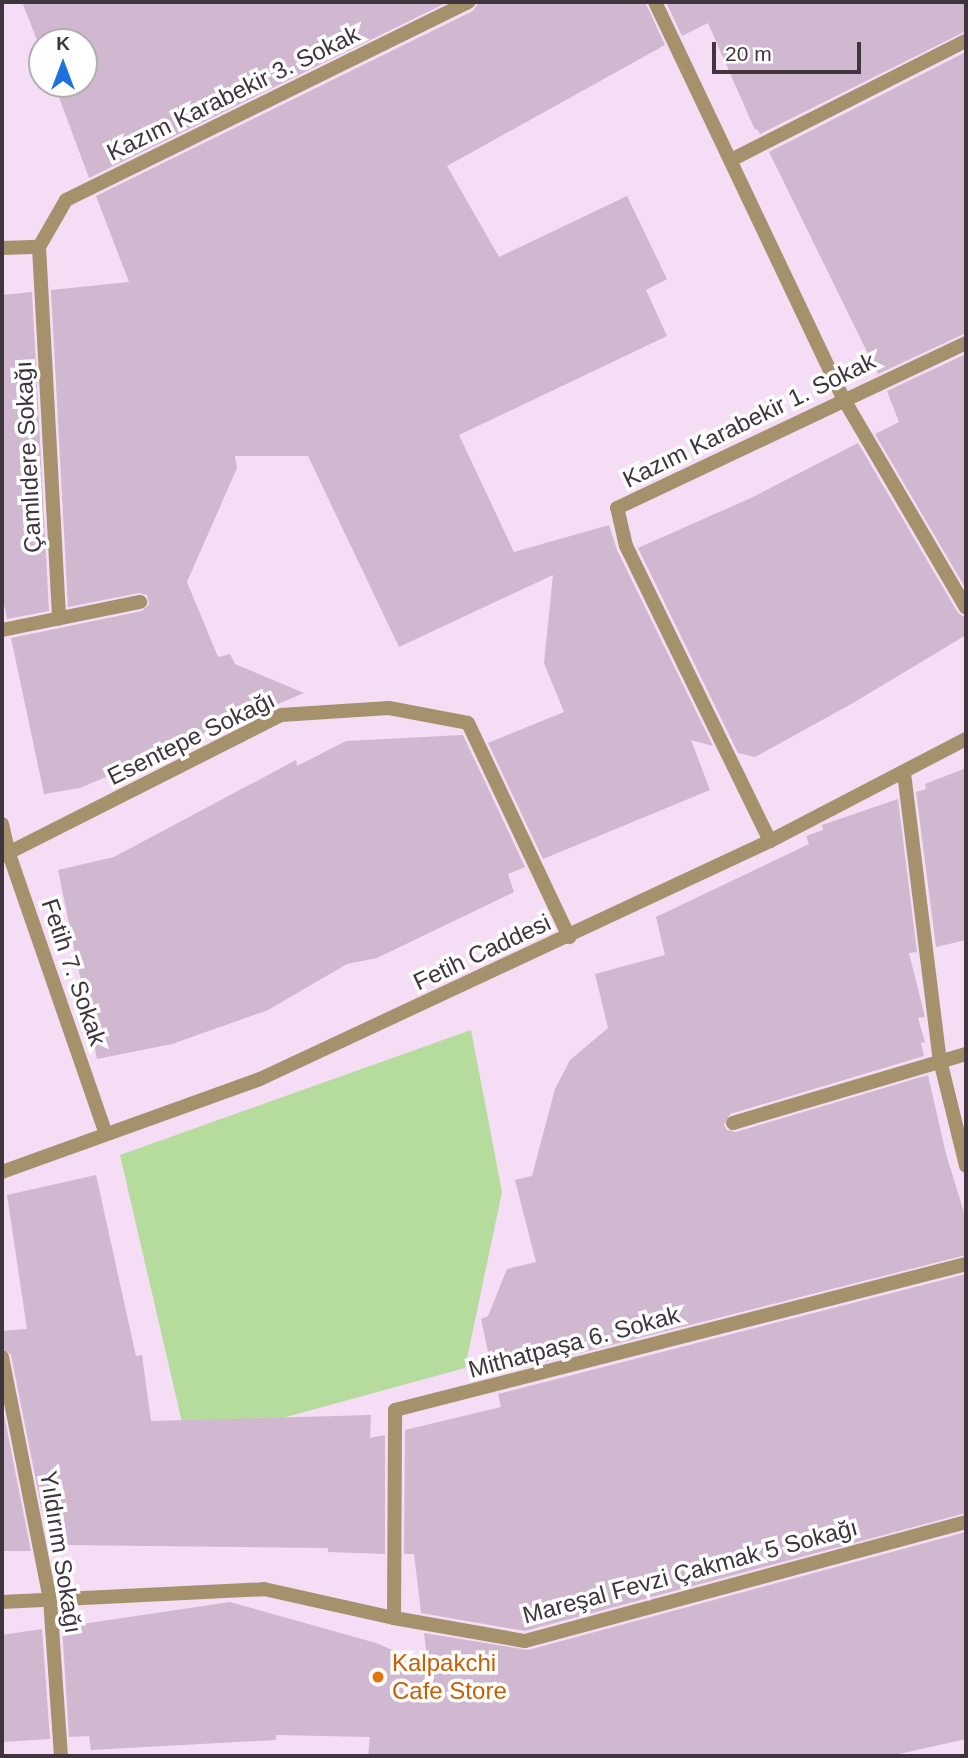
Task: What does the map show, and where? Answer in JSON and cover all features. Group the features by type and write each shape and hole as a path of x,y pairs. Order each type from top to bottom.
{"street":[{"name":"Kazım Karabekir 3. Sokak","path":"39,247 66,200 469,2"},
{"path":"655,2 844,398 966,608"},
{"path":"731,160 966,41"},
{"path":"2,248 39,247"},
{"name":"Çamlıdere Sokağı","path":"39,247 59,618"},
{"name":"Kazım Karabekir 1. Sokak","path":"770,841 626,546 617,508 844,398 966,343"},
{"path":"2,630 140,602"},
{"name":"Esentepe Sokağı","path":"5,855 281,715 389,708 468,723 569,937"},
{"name":"Fetih Caddesi","path":"2,1172 260,1079 770,841 904,773 966,738"},
{"path":"904,773 940,1060 966,1166"},
{"name":"Fetih 7. Sokak","path":"2,824 5,855 106,1134"},
{"path":"733,1123 966,1054"},
{"name":"Mithatpaşa 6. Sokak","path":"394,1618 395,1410 966,1264"},
{"name":"Yıldırım Sokağı","path":"2,1357 50,1599 61,1756"},
{"name":"Mareşal Fevzi Çakmak 5 Sokağı","path":"2,1602 264,1590 394,1618 525,1641 966,1522"}],"green space":[{"path":"471,1030 502,1192 465,1368 187,1444 120,1155"}],"building":[{"path":"22,2 448,2 89,178 59,98 98,98 98,28 32,28"},
{"path":"479,2 645,2 665,45 447,166 499,257 627,196 667,279 646,290 667,336 459,435 514,552 609,525 617,550 713,746 691,740 710,790 543,859 488,743 564,712 544,663 553,575 399,647 308,456 235,456 237,468 187,582 218,657 230,654 235,664 304,693 80,788 44,794 11,638 142,611 149,604 147,595 139,593 68,607 51,290 129,282 96,196 473,11"},
{"path":"666,2 966,2 966,31 760,134 755,130 708,23 682,36"},
{"path":"966,52 966,333 878,374 769,152"},
{"path":"32,292 49,611 7,619 2,593 2,295"},
{"path":"966,354 966,589 875,434 899,422 887,391"},
{"path":"858,443 958,613 966,618 966,635 853,703 755,757 738,753 638,548 753,497"},
{"path":"463,735 525,867 508,874 514,892 377,958 347,964 268,1010 172,1044 97,1059 58,870 114,857 296,760 297,766 346,741"},
{"path":"966,768 966,940 936,947 916,792 926,789 925,784"},
{"path":"898,799 917,952 909,953 925,1017 918,1018 925,1042 921,1043 924,1056 730,1114 724,1125 727,1130 736,1132 928,1075 946,1154 966,1219 966,1255 493,1375 481,1319 488,1316 507,1269 536,1262 515,1180 532,1176 555,1089 570,1060 608,1028 595,974 665,955 656,917 809,844 806,836 823,830 822,825"},
{"path":"96,1175 136,1356 142,1355 151,1421 371,1415 370,1438 385,1435 385,1554 328,1552 328,1548 65,1545 64,1551 50,1551 11,1355 2,1348 2,1331 27,1329 7,1195"},
{"path":"966,1274 966,1513 525,1631 421,1613 414,1554 404,1554 405,1430 501,1407 498,1394"},
{"path":"2,1405 31,1551 2,1551"},
{"path":"966,1532 966,1739 890,1756 368,1756 370,1737 276,1735 276,1740 91,1750 89,1736 69,1737 62,1627 230,1602 376,1643 428,1665 424,1633 528,1650"},
{"path":"42,1629 50,1739 2,1742 2,1635"}],"place":[{"name":"Kalpakchi Cafe Store","path":"378,1677"}]}
